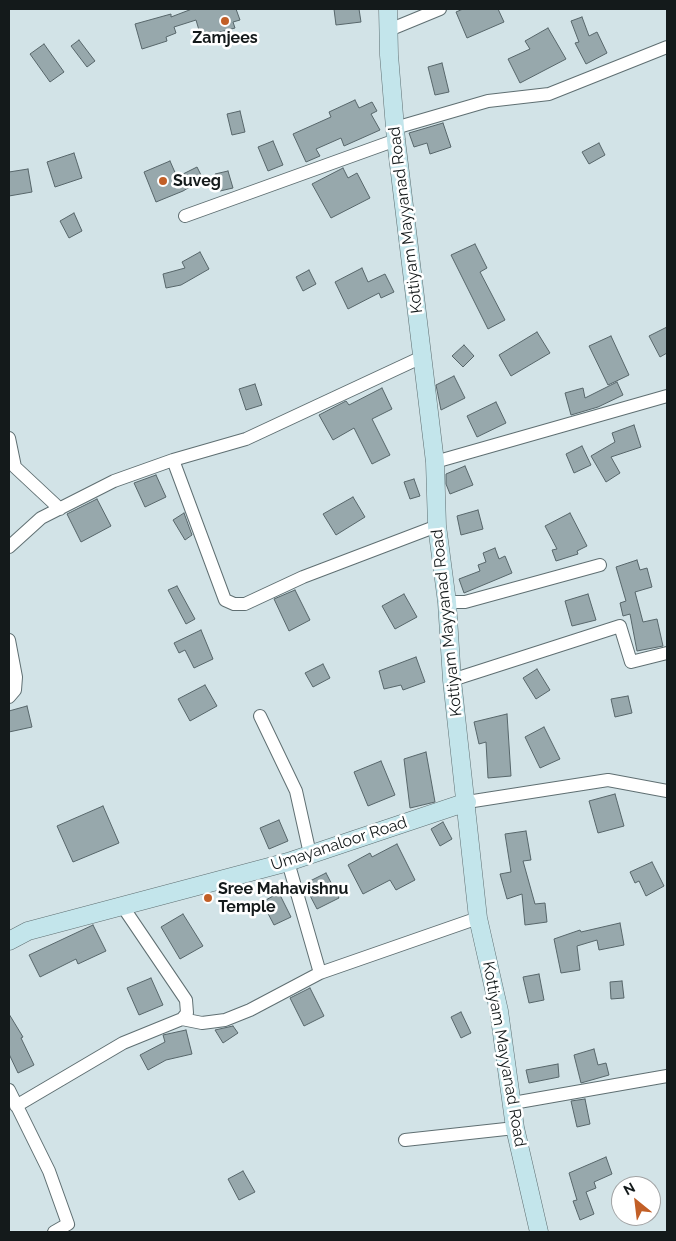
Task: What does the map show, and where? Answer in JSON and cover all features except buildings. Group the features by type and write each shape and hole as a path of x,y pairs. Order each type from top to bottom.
{"main road":[{"name":"Kottiyam Mayyanad Road","path":"388,9 389,55 396,134 435,462 437,526 447,602 452,680 467,802 478,918 499,1010 515,1128 539,1232"},
{"name":"Umayanaloor Road","path":"9,941 28,931 288,862 467,802"}],"street":[{"path":"389,30 440,9"},
{"path":"185,216 396,134 488,101 549,94 667,47"},
{"path":"9,548 41,518 114,481 173,460 246,439 422,357"},
{"path":"435,462 667,396"},
{"path":"9,438 15,467 60,509"},
{"path":"173,460 225,600 234,604 246,604 304,577 437,526"},
{"path":"447,602 465,602 600,565"},
{"path":"452,680 620,626 631,662 667,653"},
{"path":"9,640 16,677 14,690 9,698"},
{"path":"260,716 296,791 310,854"},
{"path":"467,802 608,780 667,791"},
{"path":"288,862 320,973"},
{"path":"16,1106 123,1043 182,1019 187,1014 186,1000 124,907"},
{"path":"182,1019 202,1023 225,1020 250,1010 320,973 478,918"},
{"path":"512,1103 667,1076"},
{"path":"9,1090 49,1172 68,1224 54,1232"},
{"path":"405,1140 515,1128"}],"place":[{"name":"Zamjees","path":"225,21"},
{"name":"Suveg","path":"163,181"},
{"name":"Sree Mahavishnu Temple","path":"208,898"}]}
